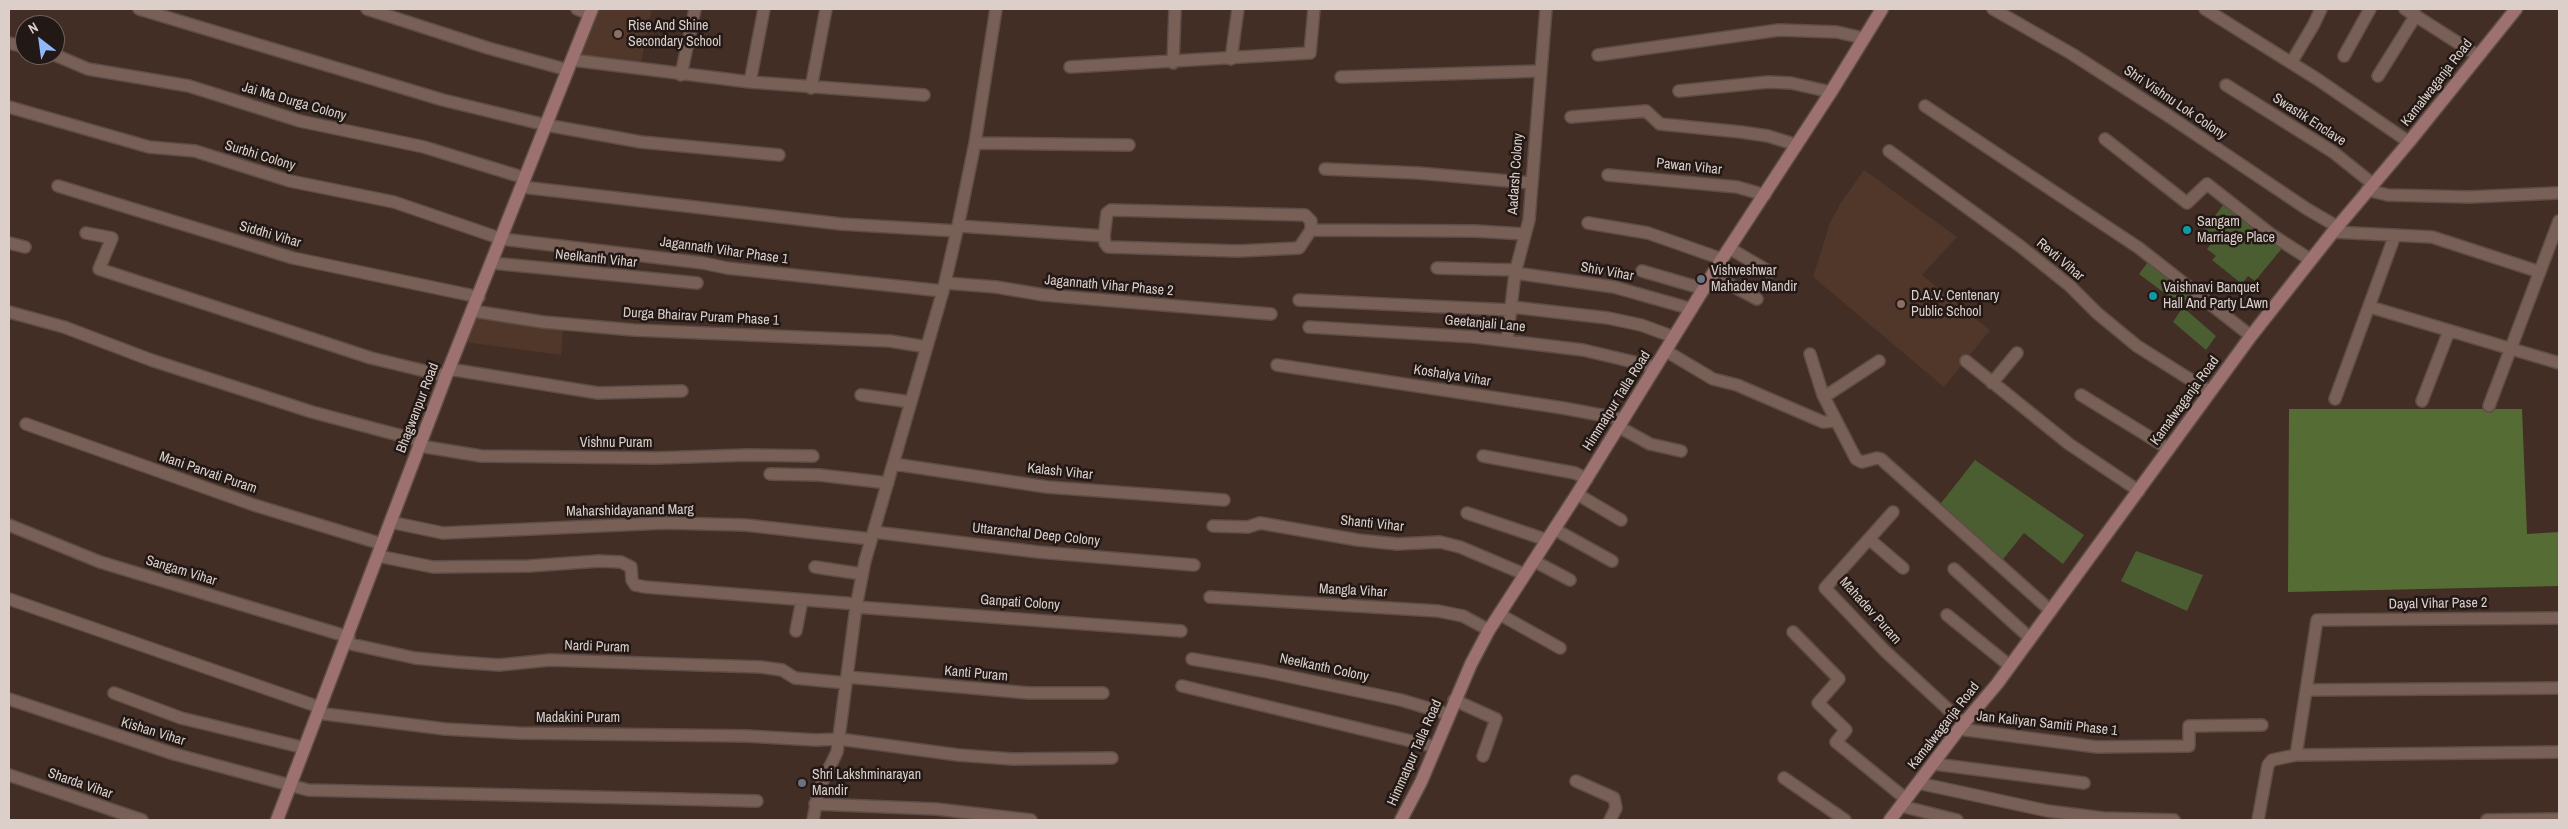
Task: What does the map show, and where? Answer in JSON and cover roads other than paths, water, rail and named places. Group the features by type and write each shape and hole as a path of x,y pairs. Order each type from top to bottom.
{"street":[{"path":"139,9 443,100 546,125 640,142 779,155"},
{"path":"367,9 488,48 570,65 811,88 924,95"},
{"path":"577,9 591,11"},
{"path":"681,75 695,9"},
{"path":"750,82 764,9"},
{"path":"811,88 826,9"},
{"path":"813,820 819,789 837,752 862,574 944,287 975,143 996,9"},
{"path":"1173,63 1175,9"},
{"path":"1231,59 1238,9"},
{"path":"1070,67 1173,63 1310,53 1314,9"},
{"name":"Aadarsh Colony","path":"1507,341 1515,272 1529,220 1546,9"},
{"name":"Himmatpur Talla Road","path":"1401,820 1436,747 1454,700 1489,630 1587,479 1712,275 1797,146 1882,9"},
{"name":"Shri Vishnu Lok Colony","path":"1993,9 2072,54 2167,115 2336,229"},
{"path":"2205,9 2291,63 2409,142"},
{"path":"2291,63 2314,24 2320,9"},
{"path":"2344,56 2370,9"},
{"name":"Kamalwaganja Road","path":"1890,820 1961,726 2010,666 2251,336 2516,9"},
{"name":"Bhagwanpur Road","path":"277,820 448,372 591,11"},
{"path":"2378,76 2410,12 2478,56"},
{"path":"1598,55 1779,30 1837,32 1863,38"},
{"name":"Jai Ma Durga Colony","path":"65,59 88,69 189,86 300,121 424,147 524,182 841,224 1104,236"},
{"path":"1341,77 1541,71"},
{"path":"1679,91 1768,82 1791,83 1831,92"},
{"name":"Swastik Enclave","path":"2226,84 2333,152 2370,187"},
{"path":"1925,106 2139,248 2251,336"},
{"name":"Surbhi Colony","path":"9,107 149,147 195,151 290,181 394,202 502,239"},
{"path":"1571,117 1646,111 1660,124 1768,136 1797,146"},
{"path":"2105,139 2187,203 2207,184 2272,235 2311,260"},
{"path":"975,143 1129,145"},
{"name":"Revti Vihar","path":"1889,152 2020,246 2070,286 2097,313 2137,346 2210,392"},
{"path":"1326,169 1418,173 1532,183"},
{"name":"Pawan Vihar","path":"1608,175 1737,187 1765,195"},
{"name":"Siddhi Vihar","path":"58,186 293,258 479,297"},
{"path":"2370,187 2388,195 2461,197 2557,194"},
{"path":"1111,210 1305,215 1312,221 1311,230 1304,244 1294,250 1238,251 1108,247 1104,236 1107,212 1111,210"},
{"path":"2489,406 2559,221"},
{"path":"1588,223 1648,234 1726,253 1770,272"},
{"path":"2336,229 2432,237 2540,272"},
{"path":"1311,230 1475,231 1524,234"},
{"path":"86,232 112,238 99,269 371,358 448,372 598,392 682,391"},
{"path":"2335,399 2395,235"},
{"name":"Jagannath Vihar Phase 1","path":"502,239 703,262 736,269 944,287"},
{"path":"9,243 25,247"},
{"name":"Neelkanth Vihar","path":"492,263 698,283"},
{"name":"Shiv Vihar","path":"1437,268 1515,272 1614,287 1692,309"},
{"path":"1642,271 1704,289"},
{"path":"1712,275 1758,299"},
{"name":"Jagannath Vihar Phase 2","path":"944,287 996,287 1063,297 1271,314"},
{"path":"1299,300 1512,308 1608,318 1641,325 1674,337"},
{"path":"2370,307 2559,363"},
{"name":"Durga Bhairav Puram Phase 1","path":"473,311 543,322 634,330 890,341 927,348"},
{"name":"Vishnu Puram","path":"9,312 64,327 151,360 312,412 469,455 655,458 748,455 813,456"},
{"name":"Geetanjali Lane","path":"1309,327 1507,341 1583,350 1656,367"},
{"path":"2422,401 2449,331"},
{"path":"1666,351 1713,379 1737,385 1830,422"},
{"path":"1992,383 2017,353"},
{"path":"1810,354 1830,422 1856,459 1862,462 1876,458 1881,459 2051,611"},
{"path":"1824,397 1880,361"},
{"path":"1966,361 2069,444 2139,491"},
{"name":"Koshalya Vihar","path":"1277,365 1563,408 1621,423 1650,444 1681,452"},
{"path":"861,395 911,402"},
{"path":"2081,395 2169,449"},
{"name":"Mani Parvati Puram","path":"26,424 254,504 382,544"},
{"path":"1483,456 1575,473 1587,479"},
{"name":"Kalash Vihar","path":"894,464 1047,487 1224,500"},
{"path":"770,474 819,475 888,483"},
{"path":"1577,494 1621,520"},
{"name":"Mahadev Puram","path":"1893,512 1824,588 1961,726"},
{"path":"1467,513 1551,535 1612,560"},
{"name":"Maharshidayanand Marg","path":"390,522 443,533 665,522 745,525 872,536"},
{"name":"Shanti Vihar","path":"1213,526 1248,527 1260,523 1358,540 1397,544 1440,542 1460,547 1524,574"},
{"name":"Sangam Vihar","path":"9,525 100,562 347,640"},
{"name":"Uttaranchal Deep Colony","path":"872,536 1194,565"},
{"path":"1869,539 1903,568"},
{"name":"Ganpati Colony","path":"378,556 433,567 529,566 599,561 621,562 631,567 632,580 636,585 645,587 856,606 1181,631"},
{"path":"1534,561 1570,580"},
{"path":"815,568 862,574"},
{"path":"1954,570 2030,638"},
{"name":"Mangla Vihar","path":"1210,597 1438,611 1463,616 1489,630"},
{"name":"Madakini Puram","path":"9,599 318,710 392,724 518,733 698,735 816,740 839,738 958,755 1012,759 1112,758"},
{"path":"796,631 802,600"},
{"path":"1499,614 1560,648"},
{"path":"1947,615 2010,666"},
{"name":"Dayal Vihar Pase 2","path":"2307,690 2317,620 2559,618"},
{"path":"1793,632 1840,679 1818,703 1846,730 1836,742 1904,802 1957,820"},
{"name":"Nardi Puram","path":"347,640 415,658 456,662 499,665 550,660 761,667 782,670 795,678 847,680"},
{"name":"Neelkanth Colony","path":"1192,659 1263,671 1401,700 1448,714"},
{"name":"Kanti Puram","path":"847,680 1029,693 1103,693"},
{"path":"1182,686 1436,747"},
{"path":"2296,755 2307,690 2559,688"},
{"path":"114,693 180,718 305,748"},
{"name":"Kishan Vihar","path":"9,699 174,754 290,787 308,790 757,801"},
{"path":"1454,700 1496,719 1482,756"},
{"name":"Jan Kaliyan Samiti Phase 1","path":"1961,726 2096,747 2190,746 2189,726 2262,725"},
{"path":"2258,820 2268,765 2272,760 2296,755 2559,752"},
{"path":"1934,764 2084,783"},
{"name":"Sharda Vihar","path":"9,776 142,820"},
{"path":"1784,778 1845,820"},
{"path":"1576,781 1614,798 1616,808 1610,820"},
{"path":"1918,783 2048,811 2103,818 2174,820"},
{"path":"815,804 936,809 1031,820"},
{"path":"2487,820 2559,819"}],"place":[{"name":"Rise And Shine Secondary School","path":"618,34"},
{"name":"Sangam Marriage Place","path":"2187,230"},
{"name":"Vishveshwar Mahadev Mandir","path":"1701,279"},
{"name":"Vaishnavi Banquet Hall And Party LAwn","path":"2153,296"},
{"name":"D.A.V. Centenary Public School","path":"1901,304"},
{"name":"Shri Lakshminarayan Mandir","path":"802,783"}]}
